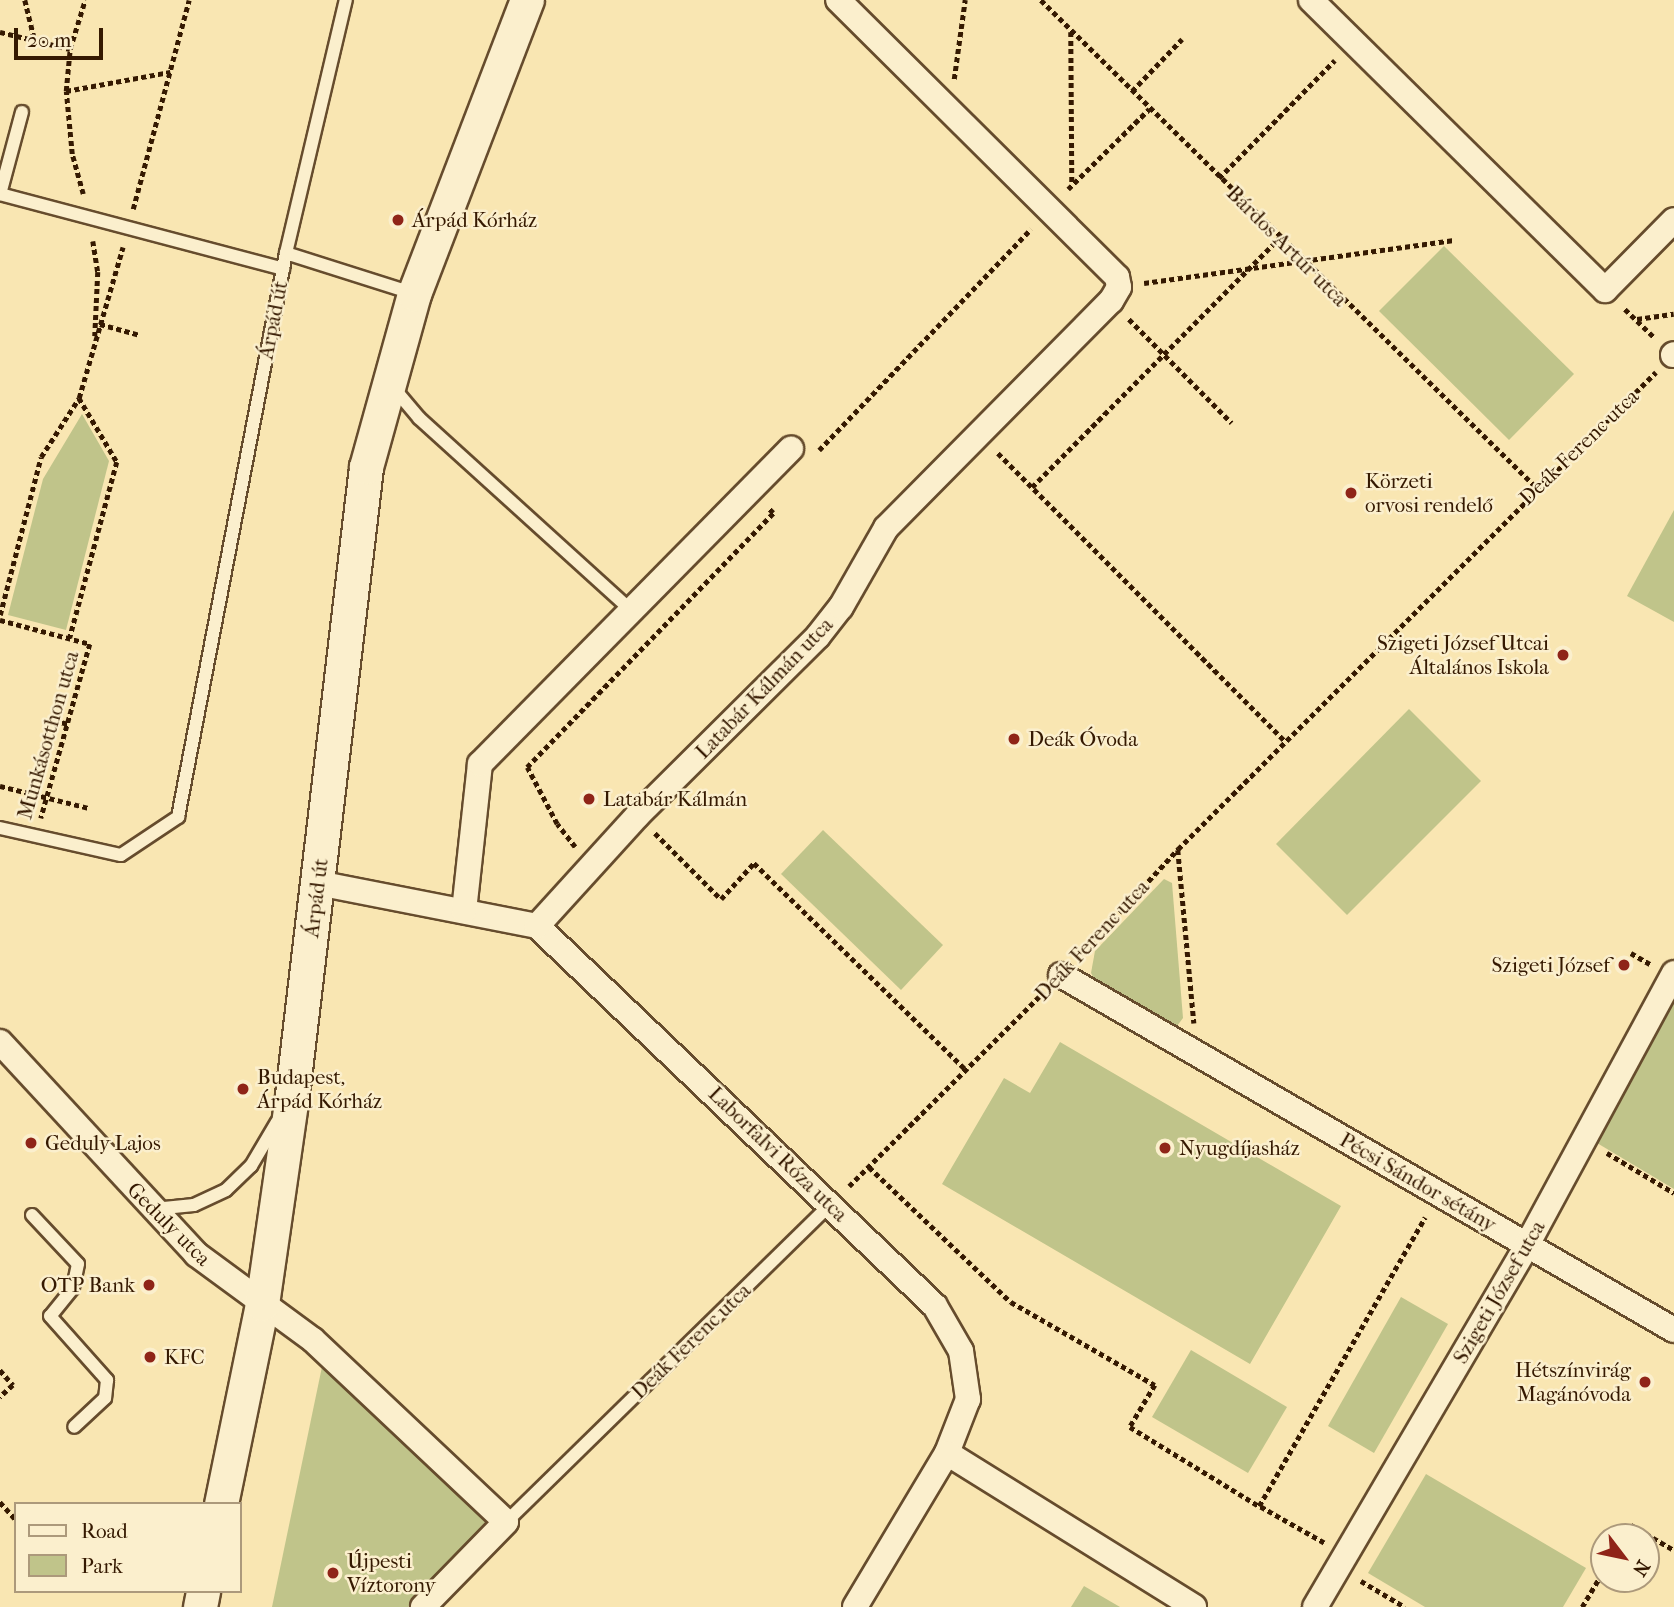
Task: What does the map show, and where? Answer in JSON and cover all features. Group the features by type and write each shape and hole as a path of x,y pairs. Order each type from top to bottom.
{"main road":[{"name":"Árpád út","path":"221,1502 262,1304 292,1095 366,467 414,294 527,0"}],"street":[{"path":"838,0 1117,276 1115,294"},
{"path":"1311,0 1605,290 1674,220"},
{"name":"Latabár Kálmán utca","path":"537,926 637,816 818,636 841,607 887,528 1115,294"},
{"path":"464,911 480,764 631,610 803,452"},
{"path":"318,883 537,926"},
{"name":"Laborfalvi Róza utca","path":"537,926 935,1306 961,1351 968,1399 947,1453 855,1607"},
{"name":"Szigeti József utca","path":"1315,1607 1527,1245 1674,973"},
{"name":"Pécsi Sándor sétány","path":"1061,975 1197,1058 1674,1330"},
{"name":"Geduly utca","path":"0,1041 152,1209 204,1261 262,1304"},
{"path":"262,1304 313,1340 506,1522"},
{"path":"947,1453 1194,1607"},
{"name":"Deák Ferenc utca","path":"423,1607 506,1522"}],"lane":[{"name":"Árpád út","path":"0,828 121,855 178,817 286,253 346,0"},
{"path":"22,112 0,194 283,269"},
{"name":"Árpád út","path":"286,253 414,294"},
{"path":"388,381 419,418 631,610"},
{"path":"152,1209 194,1205 226,1190 251,1166 292,1095"},
{"name":"Deák Ferenc utca","path":"506,1522 831,1204"},
{"path":"32,1215 78,1264 73,1288 50,1317 107,1380 105,1398 74,1427"}],"path":[{"path":"25,0 35,41"},
{"path":"85,0 70,49 66,91 72,154 90,218 98,272 94,344"},
{"path":"79,398 117,462 71,638 0,618 41,457 79,398 170,72 188,3 183,0"},
{"path":"949,110 965,0"},
{"name":"Bárdos Artúr utca","path":"1041,0 1302,261 1537,488"},
{"path":"1071,30 1072,185"},
{"path":"0,32 70,49"},
{"path":"1132,91 1182,39"},
{"path":"1219,178 1353,42"},
{"path":"66,91 170,72"},
{"path":"803,452 1149,109"},
{"path":"1032,487 1279,237"},
{"path":"1232,423 1163,354 1115,294 1249,268 1454,240"},
{"path":"1605,290 1674,355"},
{"path":"1636,320 1674,314"},
{"path":"100,324 140,335"},
{"name":"Deák Ferenc utca","path":"831,1204 1061,975 1178,849 1537,488 1674,355"},
{"path":"978,433 1286,742"},
{"path":"578,850 557,824 527,767 773,513 764,505 773,496"},
{"name":"Munkásotthon utca","path":"37,835 90,644 71,638"},
{"path":"54,720 68,724"},
{"path":"0,786 89,808"},
{"path":"637,816 721,899 754,863 967,1071"},
{"path":"1178,849 1197,1058"},
{"path":"1585,1140 1674,1193"},
{"path":"869,1167 1011,1302 1155,1385 1130,1427 1346,1556 1361,1581 1405,1607"},
{"path":"1259,1506 1438,1195"},
{"path":"0,1370 13,1385 0,1397"},
{"path":"0,1502 14,1518"}],"green space":[{"path":"1444,246 1574,374 1509,440 1379,311"},
{"path":"82,414 109,461 66,630 8,615 43,479"},
{"path":"1674,510 1674,622 1627,596"},
{"path":"1409,709 1481,781 1347,915 1276,844"},
{"path":"823,830 943,945 901,990 781,874"},
{"path":"1164,879 1172,883 1183,1018 1174,1030 1097,984 1091,973 1095,951"},
{"path":"1674,994 1674,1189 1597,1143"},
{"path":"1060,1042 1341,1206 1250,1364 942,1184 1004,1078 1030,1093"},
{"path":"1401,1297 1448,1324 1374,1453 1328,1426"},
{"path":"1191,1350 1287,1407 1248,1473 1152,1417"},
{"path":"323,1362 493,1525 408,1607 272,1607"},
{"path":"1426,1474 1586,1568 1563,1607 1425,1607 1368,1573"},
{"path":"1084,1586 1120,1607 1071,1607"}],"place":[{"name":"Árpád Kórház","path":"398,220"},
{"name":"Körzeti orvosi rendelő","path":"1351,493"},
{"name":"Szigeti József Utcai Általános Iskola","path":"1563,655"},
{"name":"Deák Óvoda","path":"1014,739"},
{"name":"Latabár Kálmán","path":"589,799"},
{"name":"Szigeti József","path":"1624,965"},
{"name":"Budapest, Árpád Kórház","path":"243,1089"},
{"name":"Geduly Lajos","path":"31,1143"},
{"name":"Nyugdíjasház","path":"1165,1148"},
{"name":"OTP Bank","path":"149,1285"},
{"name":"KFC","path":"150,1357"},
{"name":"Hétszínvirág Magánóvoda","path":"1645,1382"},
{"name":"Újpesti Víztorony","path":"333,1573"}]}
